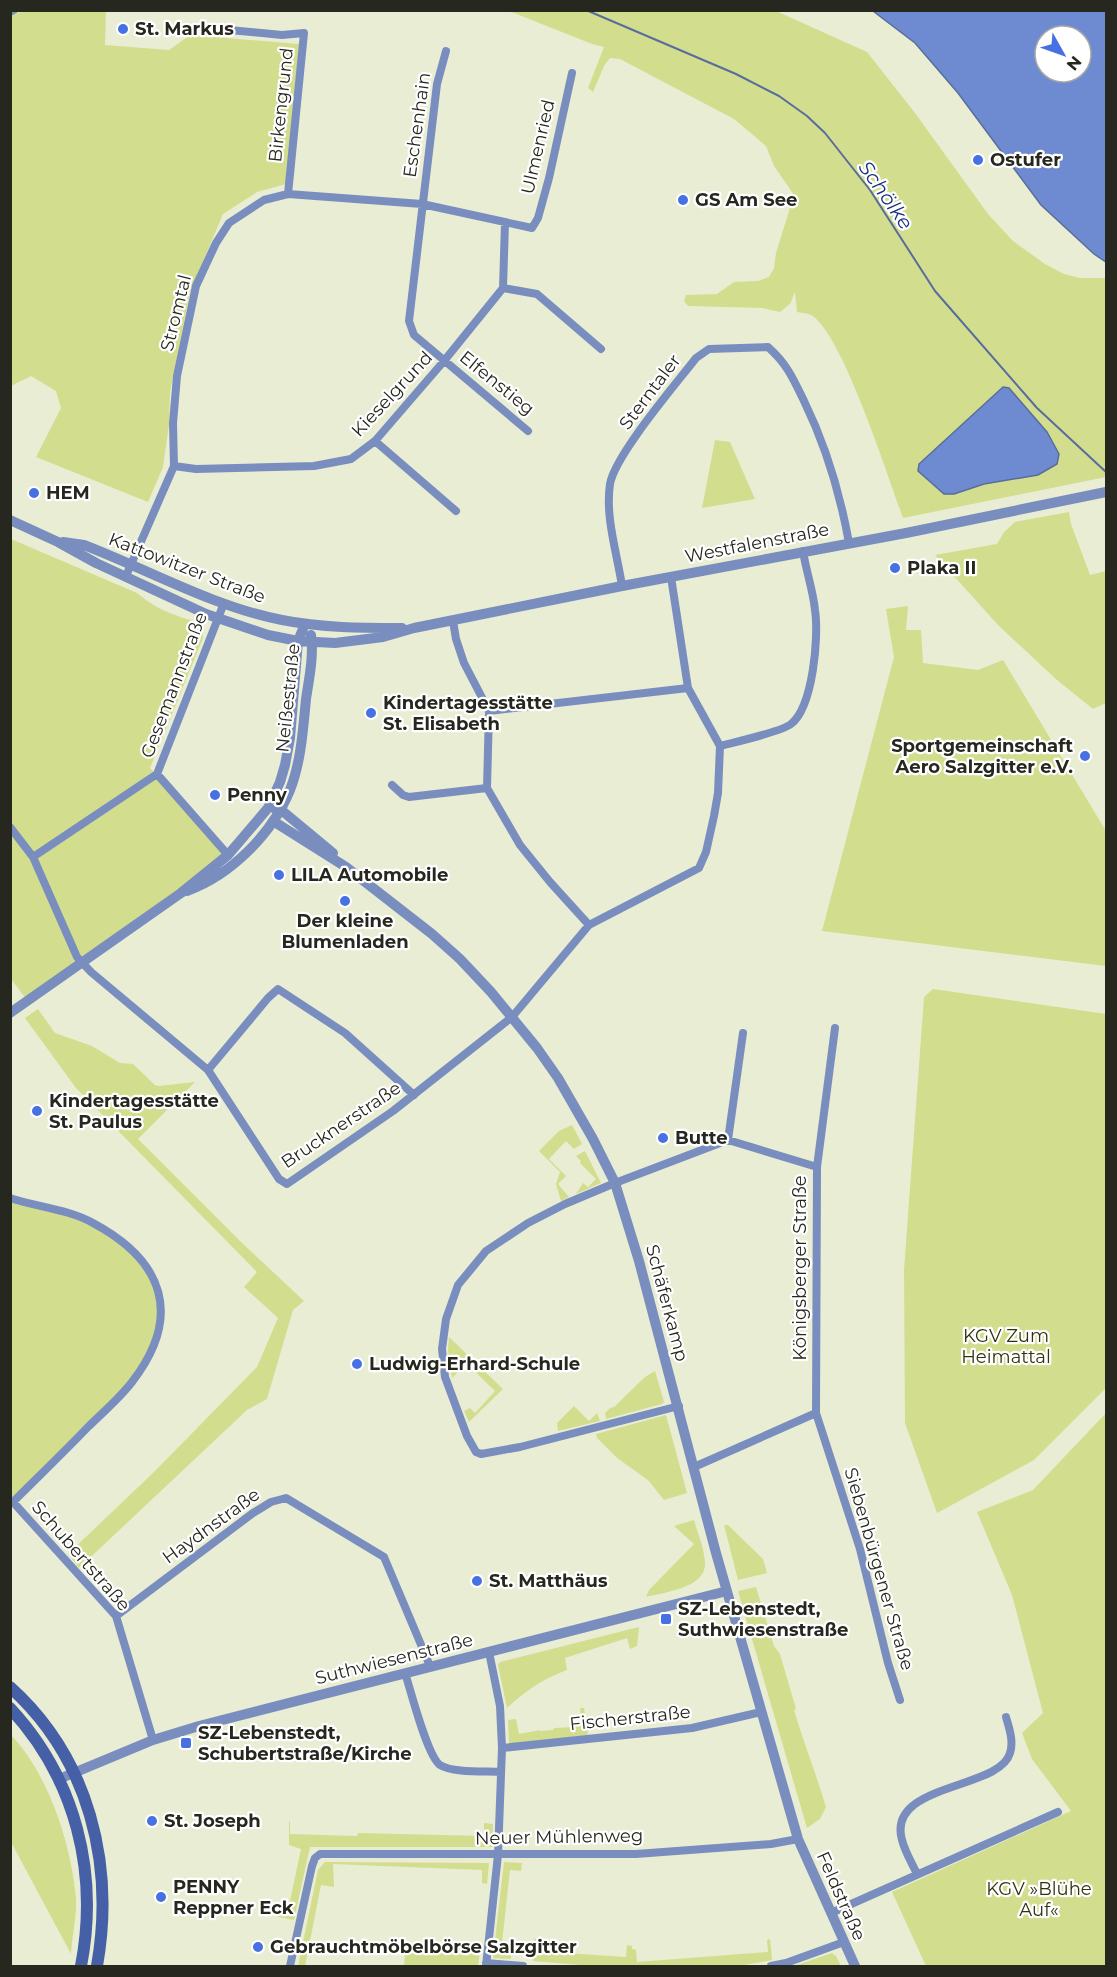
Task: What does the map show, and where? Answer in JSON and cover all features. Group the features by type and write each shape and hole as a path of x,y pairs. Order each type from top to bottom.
{"main road":[{"path":"10,1687 42,1720 60,1747 73,1772 95,1827 103,1886 102,1924 97,1966"},
{"path":"10,1708 43,1747 59,1779 78,1831 88,1887 87,1936 81,1966"}],"street":[{"name":"Birkengrund","path":"219,29 282,35 304,33 288,194"},
{"name":"Eschenhain","path":"444,362 414,335 409,321 437,84 446,51"},
{"name":"Ulmenried","path":"532,228 538,218 549,178 572,73"},
{"name":"Stromtal","path":"126,576 174,466 173,423 177,376 196,286 216,243 229,222 264,200 288,194 422,204 532,228"},
{"path":"505,223 503,288 537,294 601,349"},
{"name":"Kieselgrund","path":"174,466 196,470 314,466 351,459 375,441 444,362 503,288"},
{"name":"Sterntaler","path":"622,586 610,511 610,483 618,465 641,430 696,358 708,349 768,347 784,361 818,430 833,474 849,543"},
{"name":"Elfenstieg","path":"444,362 528,431"},
{"path":"375,441 456,511"},
{"name":"Westfalenstraße","path":"297,640 335,643 383,637 414,628 622,586 1107,492"},
{"name":"Kattowitzer Straße","path":"10,520 58,542 79,555 218,618 268,635 297,640"},
{"name":"Kattowitzer Straße","path":"58,542 84,545 224,603 279,620 305,624"},
{"path":"720,746 788,726 798,717 805,701 813,670 816,642 815,611 804,551"},
{"path":"453,621 464,663 489,711 487,788 520,845 589,925 699,868 706,852 718,793 720,746 688,688 671,577"},
{"name":"Gesemannstraße","path":"33,857 157,774 224,603"},
{"name":"Westfalenstraße","path":"305,624 336,628 414,628"},
{"name":"Neißestraße","path":"10,1012 181,892 227,853 268,808 280,782 290,738 297,640 305,624"},
{"name":"Neißestraße","path":"181,892 214,878 235,864 273,821 291,788 299,758 312,642 311,634 305,624"},
{"path":"489,711 688,688"},
{"path":"157,774 227,853"},
{"path":"392,785 403,795 409,796 487,788"},
{"path":"273,821 268,808 280,809"},
{"name":"Schäferkamp","path":"280,809 336,855 346,867"},
{"name":"Schäferkamp","path":"273,821 346,867 460,958 512,1017 558,1078 593,1140 615,1183 639,1261 761,1712 798,1839"},
{"name":"Brucknerstraße","path":"10,827 33,857 77,957 100,980 208,1070 279,1179 287,1184 346,1145 414,1095 512,1017 589,925"},
{"path":"208,1070 278,989 345,1033 414,1095"},
{"path":"817,1167 835,1028"},
{"path":"679,1406 520,1447 481,1454 476,1452 467,1436 445,1377 442,1349 446,1319 458,1285 486,1251 528,1223 565,1204 615,1183 728,1140 743,1033"},
{"name":"Königsberger Straße","path":"728,1140 817,1167 816,1413"},
{"path":"11,1198 91,1221 117,1237 143,1261 157,1285 160,1312 158,1336 152,1351 131,1384 12,1502"},
{"path":"694,1467 816,1413"},
{"name":"Siebenbürgener Straße","path":"816,1413 860,1549 888,1663 900,1700"},
{"name":"Haydnstraße","path":"116,1616 253,1512 271,1502 286,1498 384,1557 430,1666"},
{"name":"Schubertstraße","path":"12,1502 116,1616 153,1740"},
{"name":"Suthwiesenstraße","path":"59,1779 153,1740 199,1725 728,1591"},
{"path":"489,1652 500,1706 502,1748 498,1855 486,1965 523,1966"},
{"path":"405,1673 428,1743 434,1758 441,1766 501,1772"},
{"name":"Fischerstraße","path":"502,1748 692,1728 761,1712"},
{"path":"917,1874 901,1839 901,1822 908,1810 924,1798 1001,1767 1010,1754 1011,1738 1006,1717"},
{"path":"831,1913 1058,1812"},
{"name":"Neuer Mühlenweg","path":"290,1966 312,1866 315,1858 320,1854 636,1854 771,1844 798,1839"},
{"name":"Feldstraße","path":"798,1839 855,1966"},
{"path":"771,1966 786,1964 844,1942"}],"green space":[{"path":"24,11 106,11 105,45 169,50 190,35 299,44 286,184 257,192 223,214 190,292 170,392 169,425 163,467 148,502 36,457 61,408 56,391 31,376 11,386 11,15"},
{"path":"509,11 776,11 867,52 915,113 988,214 1013,241 1045,264 1064,274 1080,278 1106,278 1106,477 903,518 850,377 823,327 811,315 797,312 795,292 790,304 780,312 762,308 688,306 684,301 686,295 717,294 734,282 758,281 769,277 774,268 776,253 794,195 774,166 766,146 734,119 620,59 610,58 593,92 588,88 604,47","holes":["1003,387 1038,475 984,484 953,494 918,470 919,464"]},
{"path":"715,440 730,442 755,499 702,508"},
{"path":"1069,512 1071,524 1090,575 1106,571 1106,703 1093,709 1057,680 998,625 935,555 997,544 1004,532 1015,522"},
{"path":"11,539 137,593 165,611 202,624 203,638 150,768 228,855 27,1000 11,979"},
{"path":"908,606 906,630 921,630 923,663 978,670 1003,660 1106,831 1106,966 822,931 894,657 886,609"},
{"name":"KGV Zum Heimattal","path":"933,989 1106,1014 1106,1388 1034,1460 937,1513 905,1423 904,1270 924,997"},
{"path":"38,1009 55,1033 92,1046 120,1063 133,1064 155,1085 195,1082 138,1139 304,1301 293,1310 267,1399 247,1410 79,1568 68,1554 155,1471 257,1367 278,1318 244,1287 257,1272 76,1088 25,1018"},
{"path":"572,1125 582,1144 574,1149 566,1141 549,1159 566,1176 558,1184 569,1197 561,1201 556,1184 560,1172 539,1151 559,1131"},
{"path":"585,1151 601,1183 576,1194 583,1183 588,1187 596,1179 576,1156"},
{"path":"10,1198 52,1209 117,1237 157,1285 157,1336 131,1384 10,1502"},
{"path":"449,1337 503,1389 469,1422 464,1411 470,1408 475,1413 495,1391 462,1359 453,1367 458,1372 452,1378 448,1350"},
{"path":"655,1371 664,1402 662,1404 606,1419 605,1413 610,1408"},
{"path":"574,1406 589,1421 597,1413 600,1421 558,1431 557,1423"},
{"name":"KGV »Blühe Auf«","path":"1106,1413 1106,1966 926,1966 892,1892 1071,1811 1032,1759 1022,1733 1043,1713 1012,1595 977,1512 1033,1490"},
{"path":"666,1415 687,1493 664,1500 648,1480 617,1458 597,1438 596,1434"},
{"path":"694,1520 705,1562 704,1571 692,1583 674,1591 646,1597 649,1590 694,1544 674,1526"},
{"path":"724,1525 728,1525 763,1559 767,1573 738,1580"},
{"path":"756,1587 774,1646 780,1654 796,1709 794,1710 826,1807 820,1819 807,1828 738,1591"},
{"path":"639,1627 637,1646 630,1649 627,1638 565,1658 567,1670 535,1686 507,1708 498,1665 500,1662"},
{"path":"580,1708 584,1708 588,1735 509,1745 508,1720 516,1719 519,1734 575,1727 575,1725 582,1724"},
{"path":"10,1734 24,1750 47,1789 63,1833 76,1898 71,1954 11,1842"},
{"path":"289,1821 290,1834 357,1836 358,1833 484,1836 484,1823 493,1824 492,1847 310,1847 294,1920 274,1916 274,1913 287,1915 301,1849 289,1845"},
{"path":"325,1862 489,1863 487,1884 482,1883 482,1870 333,1864 334,1887 321,1885 305,1966 298,1966 318,1870"},
{"path":"504,1862 522,1863 521,1871 510,1870 501,1952 511,1954 511,1959 493,1958"},
{"path":"534,1939 536,1939 536,1951 626,1957 627,1945 632,1946 632,1949 636,1950 637,1962 768,1952 767,1940 770,1939 772,1960 739,1966 592,1966 533,1961"},
{"path":"406,1943 481,1943 478,1966 404,1966"},
{"path":"832,1953 841,1966 794,1966"}],"water":[{"path":"873,11 1106,11 1106,262 1094,254 1041,205 958,93 915,43"},
{"path":"1003,387 1009,388 1047,432 1059,454 1057,464 1038,475 984,484 954,494 944,494 918,471 919,464"}],"waterway":[{"name":"Schölke","path":"586,10 736,74 779,96 807,116 825,133 870,190 935,291 1037,408 1106,472"}],"place":[{"name":"St. Markus","path":"123,29"},
{"name":"Ostufer","path":"978,160"},
{"name":"GS Am See","path":"683,200"},
{"name":"HEM","path":"34,493"},
{"name":"Plaka II","path":"895,568"},
{"name":"Kindertagesstätte St. Elisabeth","path":"371,713"},
{"name":"Sportgemeinschaft Aero Salzgitter e.V.","path":"1085,756"},
{"name":"Penny","path":"215,795"},
{"name":"LILA Automobile","path":"279,875"},
{"name":"Der kleine Blumenladen","path":"345,901"},
{"name":"Kindertagesstätte St. Paulus","path":"37,1111"},
{"name":"Butte","path":"663,1138"},
{"name":"Ludwig-Erhard-Schule","path":"357,1364"},
{"name":"St. Matthäus","path":"477,1581"},
{"name":"SZ-Lebenstedt, Suthwiesenstraße","path":"666,1619"},
{"name":"SZ-Lebenstedt, Schubertstraße/Kirche","path":"186,1743"},
{"name":"St. Joseph","path":"152,1821"},
{"name":"PENNY Reppner Eck","path":"161,1897"},
{"name":"Gebrauchtmöbelbörse Salzgitter","path":"258,1947"}]}
